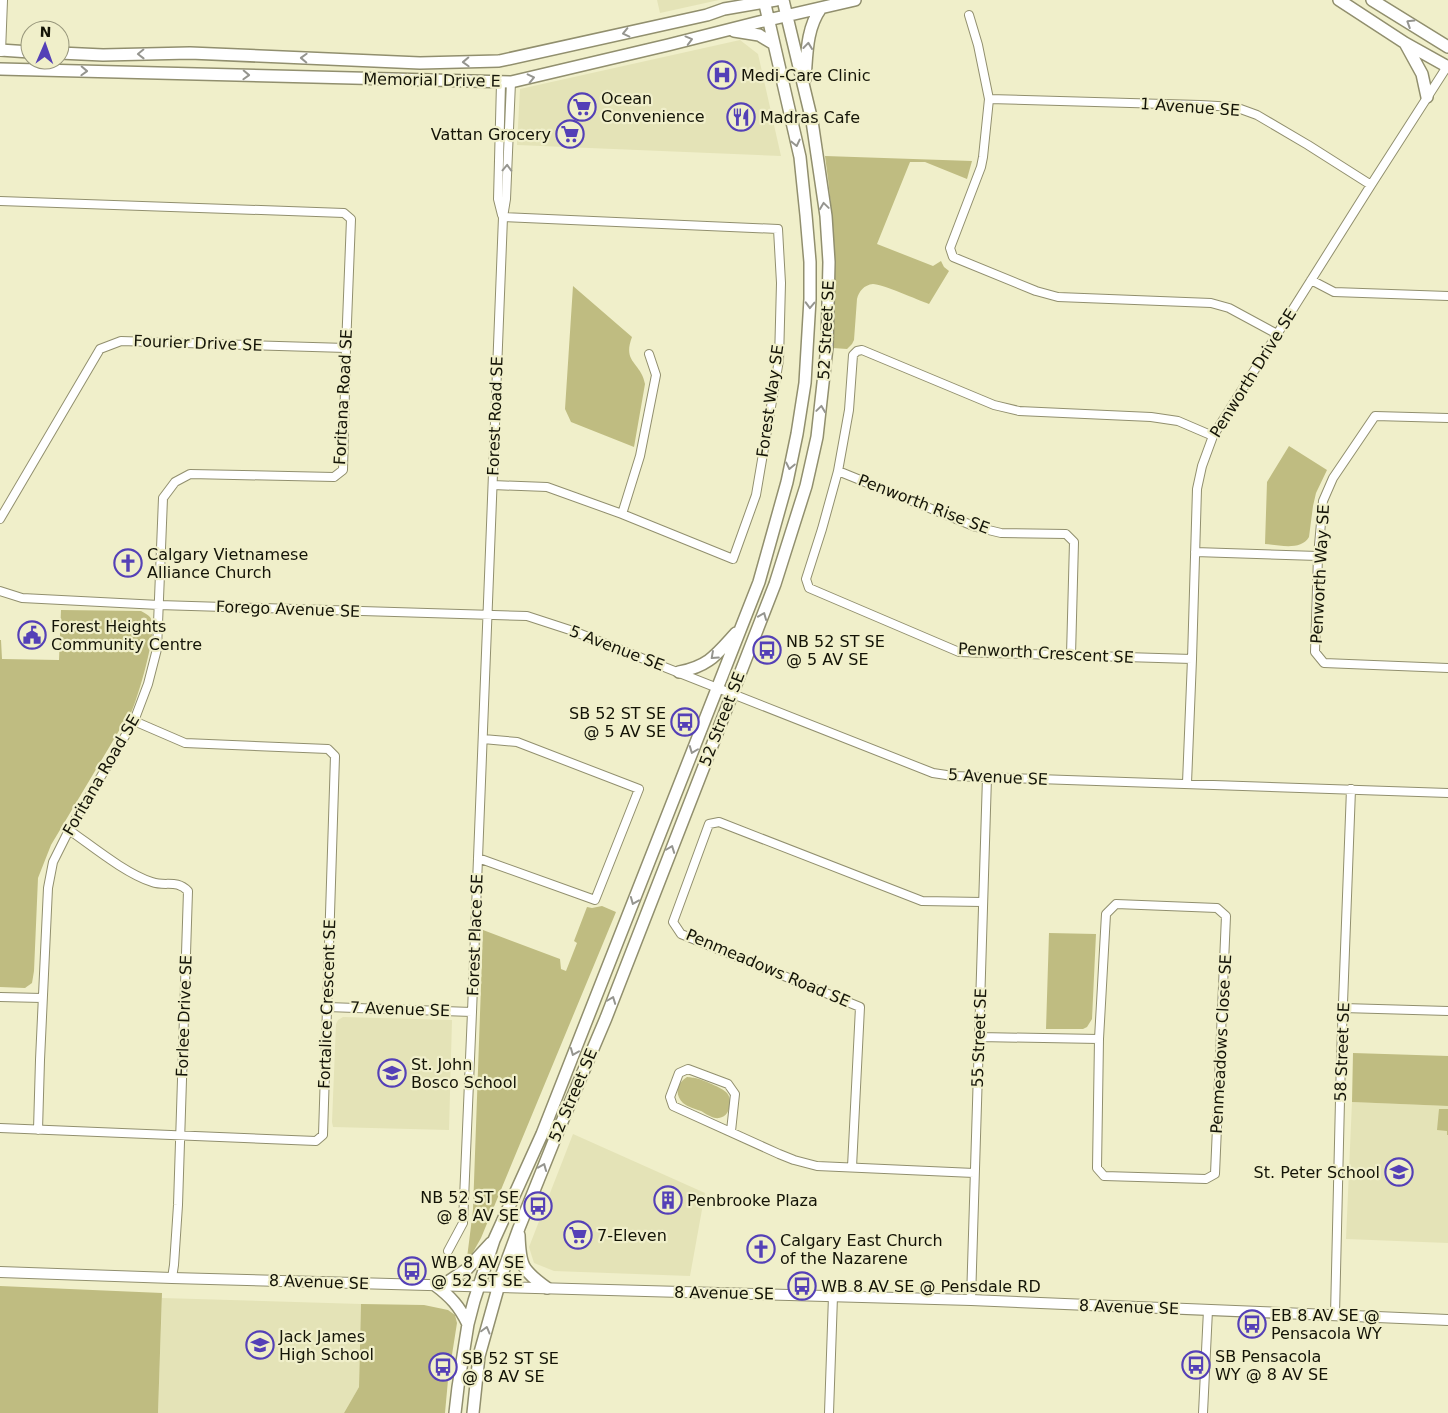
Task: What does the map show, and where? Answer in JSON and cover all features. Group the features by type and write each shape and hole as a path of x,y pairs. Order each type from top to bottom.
{"main road":[{"path":"724,9 732,0"},
{"name":"52 Street SE","path":"473,1413 479,1356 498,1287 519,1228 606,1018 776,584 806,486 817,437 828,347 829,262 826,216 818,157 804,86 783,0"},
{"name":"Memorial Drive E","path":"0,69 506,82 855,0"},
{"path":"1338,0 1405,42 1448,66"},
{"path":"1372,0 1448,47"},
{"name":"Memorial Drive E","path":"70,53 103,55 190,53 420,63 499,61 724,9 768,1"},
{"name":"52 Street SE","path":"455,1413 468,1324 494,1240 542,1134 758,582 787,482 805,383 810,299 810,262 800,157 774,44 768,1"},
{"path":"804,86 810,31 812,23 821,8"},
{"path":"726,30 754,33 774,44"},
{"path":"1405,42 1422,74 1427,97"},
{"path":"1,52 20,52"},
{"path":"679,672 706,663 718,653 740,628"},
{"path":"519,1228 520,1256 524,1268 547,1288"},
{"path":"468,1324 457,1304 439,1285 466,1268 494,1240"}],"street":[{"path":"1,52 3,0"},
{"path":"969,15 978,44 989,99 983,157 950,248 954,257 1036,291 1058,297 1211,303 1229,308 1277,334"},
{"name":"Penworth Drive SE","path":"1187,784 1197,489 1202,466 1213,436 1310,280 1448,66"},
{"name":"Forest Road SE","path":"487,615 503,217 498,199 506,82"},
{"name":"1 Avenue SE","path":"989,99 1235,107 1257,115 1371,184"},
{"name":"Foritana Road SE","path":"0,201 344,213 351,220 343,470 334,477 190,474 175,482 163,498 157,649 148,684 134,721 69,830 53,862 48,888 38,1130"},
{"name":"Forest Way SE","path":"493,485 547,487 622,514 733,559 756,495 779,360 782,283 778,229 503,217"},
{"path":"1310,280 1334,292 1448,296"},
{"name":"Fourier Drive SE","path":"0,519 100,349 120,341 346,348"},
{"name":"Penworth Crescent SE","path":"1192,659 959,652 809,588 806,579 838,471 849,410 853,355 857,351 862,350 994,404 1019,411 1151,417 1178,421 1213,436"},
{"path":"622,514 640,456 656,375 649,354"},
{"name":"Penworth Way SE","path":"1448,418 1375,416 1333,478 1323,501 1318,556 1315,652 1324,663 1448,668"},
{"name":"Penworth Rise SE","path":"838,471 976,527 1000,533 1066,534 1074,542 1071,655"},
{"path":"1195,552 1318,556"},
{"name":"Forego Avenue SE","path":"0,591 22,598 159,605 487,615"},
{"name":"5 Avenue SE","path":"487,615 528,616 553,624 933,772 954,776 1448,792"},
{"name":"Forest Place SE","path":"448,1251 463,1223 487,615"},
{"name":"Fortalice Crescent SE","path":"0,1128 316,1140 323,1135 335,756 328,749 185,744 134,721"},
{"path":"478,858 596,900 639,789 518,742 483,739"},
{"name":"55 Street SE","path":"971,1300 987,777"},
{"name":"58 Street SE","path":"1335,1315 1351,789"},
{"name":"Penmeadows Road SE","path":"852,1167 860,1007 681,934 673,922 709,824 719,822 922,900 982,902"},
{"name":"Forlee Drive SE","path":"69,830 129,871 153,882 182,885 188,891 178,1205 172,1278"},
{"name":"Penmeadows Close SE","path":"1116,904 1217,908 1226,916 1215,1174 1206,1179 1104,1176 1097,1168 1099,1039 1106,914 1116,904"},
{"path":"0,997 42,998"},
{"name":"7 Avenue SE","path":"327,1007 472,1012"},
{"path":"1343,1008 1448,1011"},
{"path":"979,1037 1099,1039"},
{"path":"731,1132 735,1094 728,1084 688,1069 679,1073 670,1097 674,1106 731,1132 794,1160 817,1166 974,1173"},
{"name":"8 Avenue SE","path":"0,1272 971,1300 1448,1320"},
{"path":"829,1413 833,1296"},
{"path":"1203,1413 1208,1310"}],"shaded area":[{"path":"657,0 719,0 660,13"},
{"path":"740,40 758,54 781,156 517,145 520,89"},
{"path":"825,156 972,161 967,179 925,162 910,162 877,244 933,266 941,261 949,271 929,304 878,285 873,284 865,287 857,299 854,340 847,349 833,348 834,251"},
{"path":"573,286 632,337 629,352 645,384 634,447 571,422 565,409"},
{"path":"1289,446 1327,470 1316,493 1309,537 1301,544 1295,546 1265,544 1267,482"},
{"path":"61,610 141,611 149,616 153,629 142,681 131,713 51,845 38,878 32,983 25,988 0,987 0,640 2,659 59,660"},
{"path":"602,906 616,912 481,1238 472,1254 467,1258 473,1210 483,930 560,959 561,969 566,971 577,943 574,941 587,907"},
{"path":"1049,933 1096,934 1092,1019 1087,1027 1083,1029 1046,1029"},
{"name":"St. John Bosco School","path":"343,1017 452,1020 449,1130 333,1127 336,1024"},
{"path":"1353,1053 1448,1056 1448,1106 1352,1102"},
{"path":"687,1077 707,1082 727,1093 730,1104 726,1115 714,1118 683,1103 678,1096 678,1089 681,1082"},
{"name":"St. Peter School","path":"1352,1102 1448,1106 1448,1243 1346,1239"},
{"path":"1439,1109 1448,1109 1448,1135 1447,1131 1437,1130"},
{"path":"573,1134 705,1193 690,1276 554,1271 534,1263 529,1247"},
{"path":"0,1286 162,1293 158,1413 0,1413"},
{"name":"Jack James High School","path":"162,1298 361,1304 359,1387 344,1413 158,1413"},
{"path":"361,1304 424,1305 448,1310 455,1315 457,1323 445,1413 344,1413 359,1387"}],"place":[{"name":"Medi-Care Clinic","path":"722,75"},
{"name":"Ocean Convenience","path":"582,107"},
{"name":"Madras Cafe","path":"741,117"},
{"name":"Vattan Grocery","path":"570,134"},
{"name":"Calgary Vietnamese Alliance Church","path":"128,563"},
{"name":"Forest Heights Community Centre","path":"32,635"},
{"name":"NB 52 ST SE @ 5 AV SE","path":"767,650"},
{"name":"SB 52 ST SE @ 5 AV SE","path":"685,722"},
{"name":"St. John Bosco School","path":"392,1073"},
{"name":"St. Peter School","path":"1399,1172"},
{"name":"Penbrooke Plaza","path":"668,1200"},
{"name":"NB 52 ST SE @ 8 AV SE","path":"538,1206"},
{"name":"7-Eleven","path":"578,1235"},
{"name":"Calgary East Church of the Nazarene","path":"761,1249"},
{"name":"WB 8 AV SE @ 52 ST SE","path":"412,1271"},
{"name":"WB 8 AV SE @ Pensdale RD","path":"802,1286"},
{"name":"EB 8 AV SE @ Pensacola WY","path":"1252,1324"},
{"name":"Jack James High School","path":"260,1345"},
{"name":"SB Pensacola WY @ 8 AV SE","path":"1196,1365"},
{"name":"SB 52 ST SE @ 8 AV SE","path":"443,1367"}]}
